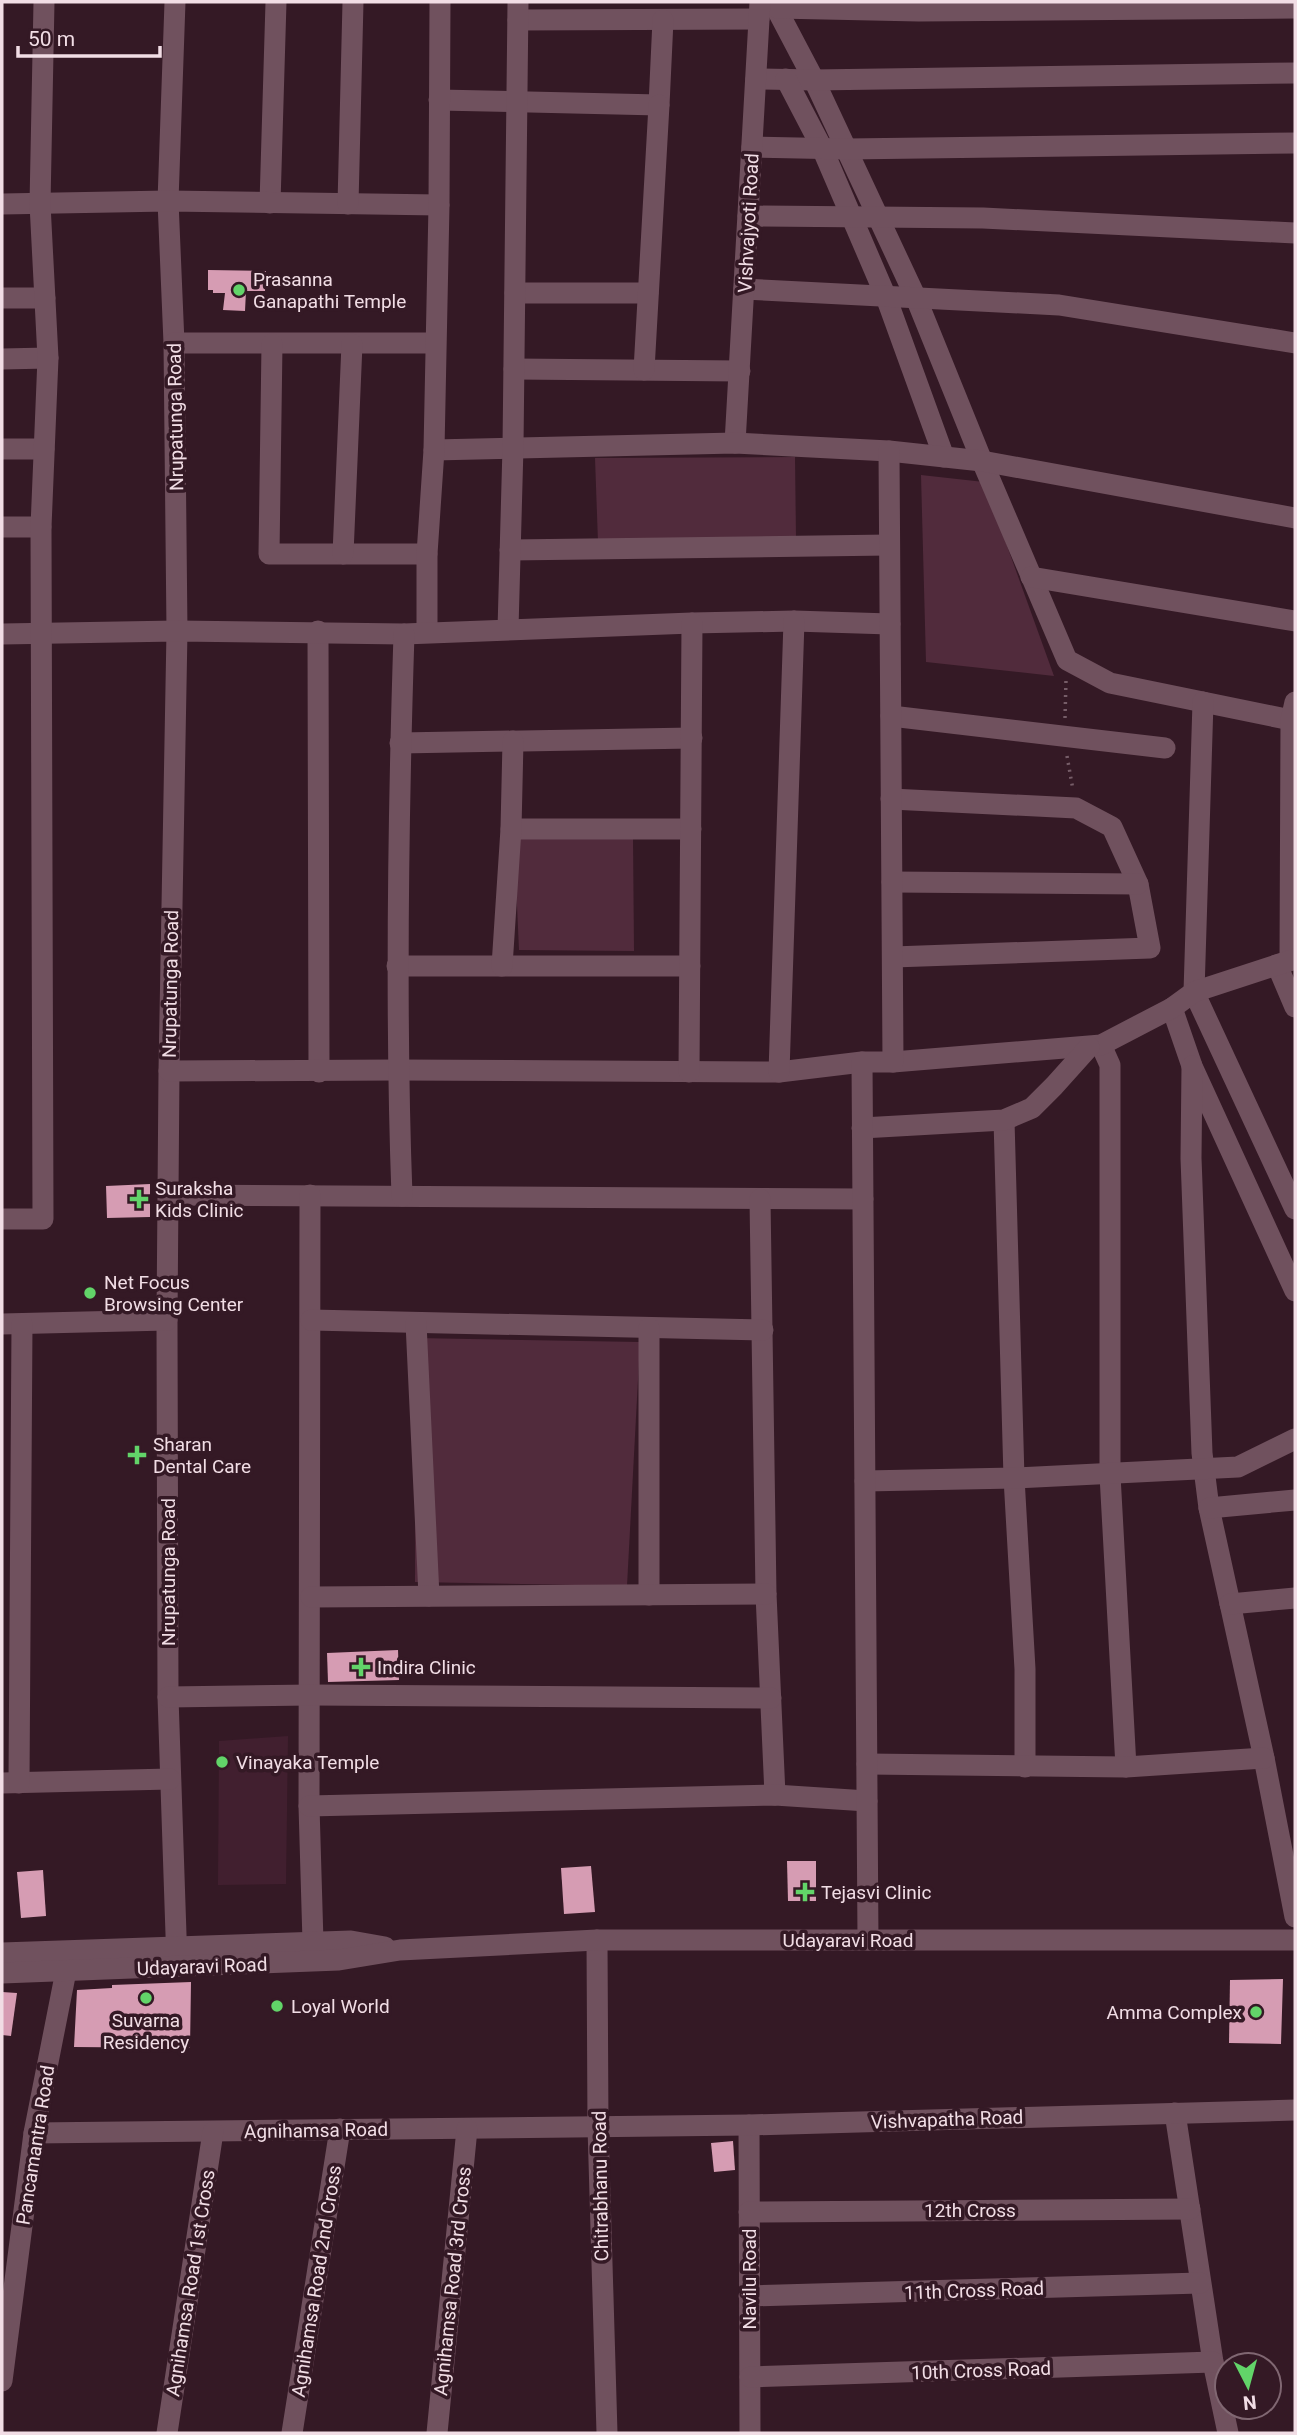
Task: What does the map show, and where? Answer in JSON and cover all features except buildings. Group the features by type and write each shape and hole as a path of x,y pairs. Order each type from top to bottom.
{"street":[{"path":"2,1219 43,1219 41,527 48,358 40,204 44,2"},
{"name":"Nrupatunga Road","path":"175,2 168,201 174,343 177,631 167,1320 168,1697 176,1957"},
{"path":"270,203 276,2"},
{"path":"348,204 353,2"},
{"path":"427,632 427,554 434,450 440,2"},
{"path":"767,8 814,80 879,217 916,298 1067,660 1110,683 1203,702 1293,711 1287,961 1295,1007"},
{"path":"508,629 518,11 663,20 767,8 919,11 1295,8"},
{"name":"Vishvajyoti Road","path":"735,443 756,79 767,8"},
{"path":"644,369 663,20"},
{"path":"756,79 1295,73"},
{"path":"786,79 821,148 886,297 944,457"},
{"path":"439,100 659,105"},
{"path":"752,147 847,149 1295,143"},
{"path":"2,204 168,201 439,205"},
{"path":"748,216 983,218 1295,233"},
{"path":"744,289 1059,305 1295,343"},
{"path":"515,293 648,293"},
{"path":"2,298 45,298"},
{"path":"174,343 435,343"},
{"path":"272,344 269,554 427,554"},
{"path":"343,554 352,344"},
{"path":"2,359 48,358"},
{"path":"514,369 740,371"},
{"path":"434,450 735,443 889,451 982,461 1295,518"},
{"path":"2,449 44,449"},
{"path":"889,451 893,1062"},
{"path":"2,527 41,527"},
{"path":"510,550 889,545"},
{"path":"1031,577 1295,621"},
{"path":"2,634 318,631 404,634 692,623 794,621 890,624"},
{"path":"779,1072 794,621"},
{"path":"689,1072 692,623"},
{"path":"318,631 319,1072"},
{"path":"402,1196 397,966 404,634"},
{"path":"1203,702 1195,992 1295,1209"},
{"path":"891,716 1166,748"},
{"path":"400,743 692,738"},
{"path":"502,966 511,829 513,741"},
{"path":"891,799 1076,808 1112,827 1138,884 1150,947 892,957"},
{"path":"511,829 691,829"},
{"path":"892,882 1138,884"},
{"path":"863,1128 1004,1120 1032,1108 1095,1046 1172,1008 1195,992 1287,961"},
{"path":"397,966 690,966"},
{"path":"1172,1008 1192,1066 1295,1291"},
{"path":"169,1071 779,1072 862,1062 893,1062 1095,1046"},
{"path":"1095,1046 1110,1065 1110,1475 1126,1767"},
{"path":"862,1062 868,1940"},
{"path":"1192,1066 1191,1158 1204,1469 1209,1508 1264,1758 1295,1917"},
{"path":"1004,1120 1014,1478 1025,1669 1025,1767"},
{"path":"169,1195 863,1199"},
{"path":"310,1195 309,1806 313,1942"},
{"path":"761,1199 766,1594 775,1795"},
{"path":"167,1320 12,1324 10,1783 170,1779"},
{"path":"311,1320 762,1330"},
{"path":"416,1323 429,1596"},
{"path":"649,1328 649,1595"},
{"path":"865,1480 1110,1475 1238,1467 1295,1439"},
{"path":"1209,1508 1295,1500"},
{"path":"311,1597 766,1594"},
{"path":"1230,1604 1295,1598"},
{"path":"168,1697 311,1695 771,1699"},
{"path":"867,1764 1126,1767 1264,1758"},
{"path":"309,1806 775,1795 867,1801"},
{"path":"1273,1805 1295,1805"},
{"name":"Udayaravi Road","path":"2,1973 66,1961 176,1957 339,1961 400,1950 597,1940 1295,1940"},
{"name":"Chitrabhanu Road","path":"597,1940 598,2127 607,2433"},
{"name":"Udayaravi Road","path":"176,1957 313,1942 351,1941 400,1950"},
{"name":"Udayaravi Road","path":"2,1953 66,1961"},
{"name":"Pancamantra Road","path":"2,2381 34,2133 66,1961"},
{"name":"Vishvapatha Road","path":"598,2127 1295,2110"},
{"path":"1175,2113 1213,2362"},
{"name":"Navilu Road","path":"749,2125 750,2433"},
{"name":"Agnihamsa Road","path":"34,2133 598,2127"},
{"name":"Agnihamsa Road 2nd Cross","path":"292,2433 340,2129"},
{"name":"Agnihamsa Road 3rd Cross","path":"437,2433 467,2129"},
{"name":"Agnihamsa Road 1st Cross","path":"167,2433 213,2132"},
{"name":"12th Cross","path":"749,2212 1190,2209"},
{"name":"11th Cross Road","path":"749,2296 1200,2283"},
{"name":"10th Cross Road","path":"750,2377 1213,2362"}],"path":[{"path":"1067,660 1064,735 1076,808"}],"shaded area":[{"path":"795,457 796,538 598,542 595,458"},
{"path":"921,475 984,482 1054,676 926,662"},
{"path":"633,838 634,951 519,950 514,839"},
{"path":"416,1338 640,1342 627,1586 415,1582"},
{"path":"288,1736 286,1884 218,1885 219,1741"}],"place":[{"name":"Prasanna Ganapathi Temple","path":"239,290"},
{"name":"Suraksha Kids Clinic","path":"139,1199"},
{"name":"Net Focus Browsing Center","path":"90,1293"},
{"name":"Sharan Dental Care","path":"137,1455"},
{"name":"Indira Clinic","path":"361,1667"},
{"name":"Vinayaka Temple","path":"222,1762"},
{"name":"Tejasvi Clinic","path":"805,1892"},
{"name":"Suvarna Residency","path":"146,1998"},
{"name":"Loyal World","path":"277,2006"},
{"name":"Amma Complex","path":"1256,2012"}]}
